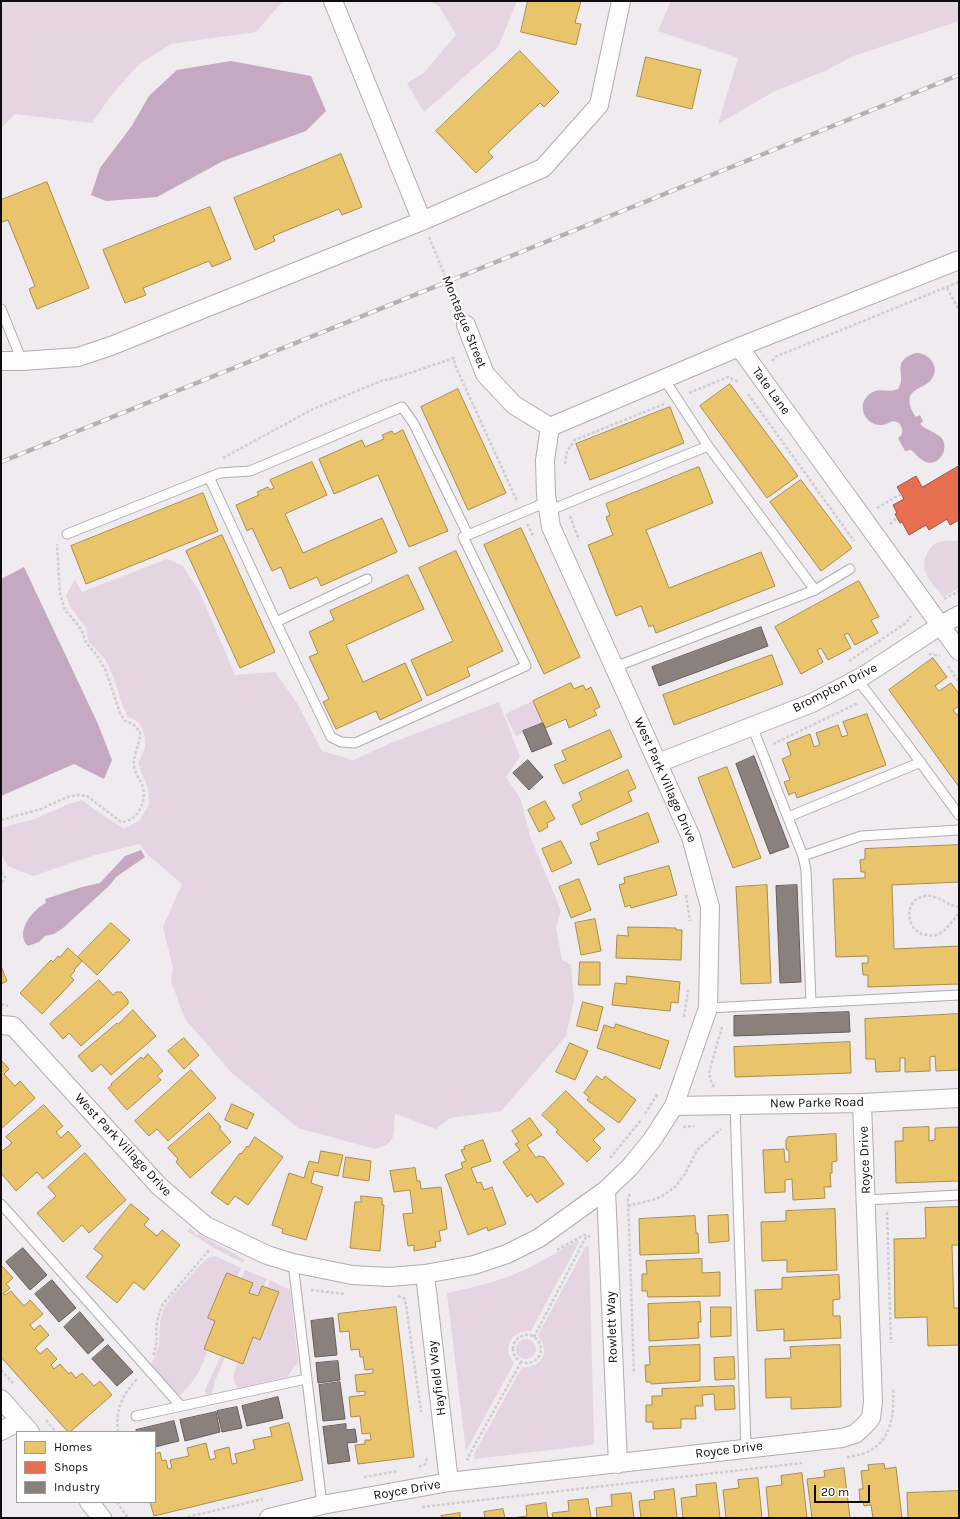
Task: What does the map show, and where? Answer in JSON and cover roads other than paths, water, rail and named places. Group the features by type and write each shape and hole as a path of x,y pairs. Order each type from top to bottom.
{"street":[{"path":"333,1 422,221"},
{"path":"1,361 78,357 111,346 422,221 543,168 599,105 621,1"},
{"path":"550,427 739,347 959,260"},
{"name":"Montague Street","path":"466,325 485,374 514,405 550,427"},
{"name":"Tate Lane","path":"739,347 941,625"},
{"name":"West Park Village Drive","path":"1,1024 13,1026 158,1186 206,1226 267,1255 293,1263 352,1275 389,1277 425,1274 474,1265 507,1254 539,1238 606,1190 630,1167 652,1140 674,1106 717,1008 710,907 691,837 551,526 548,507 545,460 550,427"},
{"name":"Brompton Drive","path":"658,763 812,703 857,679 959,615"},
{"path":"941,625 959,650"},
{"name":"New Parke Road","path":"674,1106 862,1103 959,1098"},
{"name":"Royce Drive","path":"269,1518 322,1505 449,1482 842,1438 855,1434 871,1418 873,1402 862,1103"},
{"name":"Rowlett Way","path":"606,1190 618,1464"},
{"name":"Hayfield Way","path":"425,1274 449,1482"},
{"path":"1,1399 25,1426 1,1431"},
{"path":"90,1503 102,1518"}],"lane":[{"path":"1,309 22,361"},
{"path":"664,379 708,446 814,590"},
{"path":"67,534 220,473 250,471 402,406 414,424 468,534"},
{"path":"209,477 331,737 340,742 355,743 526,666 463,537 522,512 567,504 708,446"},
{"path":"615,667 814,590 850,569"},
{"path":"276,622 367,579"},
{"path":"857,679 921,762 959,815"},
{"path":"752,726 803,856 806,870 811,1003"},
{"path":"788,817 921,762"},
{"path":"803,856 861,836 959,830"},
{"path":"717,1008 959,995"},
{"path":"734,1105 746,1448"},
{"path":"866,1200 959,1195"},
{"path":"1,1204 180,1405"},
{"path":"293,1263 322,1505"},
{"path":"136,1416 180,1405 306,1379"}],"railway":[{"path":"1,462 959,75"}]}
